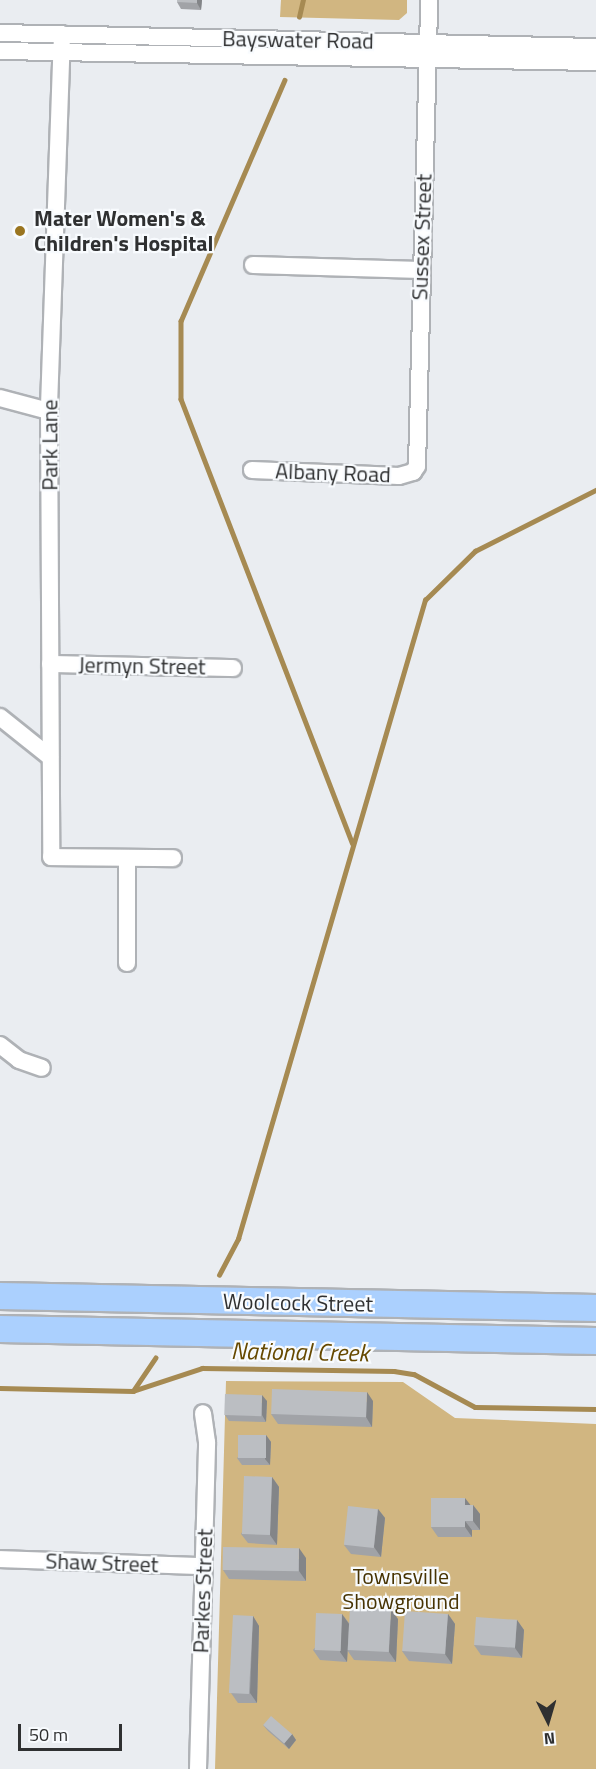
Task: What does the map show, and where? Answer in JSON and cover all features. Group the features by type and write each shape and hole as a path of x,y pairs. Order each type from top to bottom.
{"main road":[{"name":"Woolcock Street","path":"0,1296 596,1308"},
{"name":"Woolcock Street","path":"0,1329 596,1341"}],"street":[{"name":"Sussex Street","path":"413,472 419,458 421,270 429,0"},
{"name":"Bayswater Road","path":"0,33 596,47"},
{"name":"Park Lane","path":"62,34 49,411 51,857 127,858"},
{"name":"Bayswater Road","path":"0,51 428,61 596,62"},
{"path":"253,265 421,270"},
{"path":"0,398 49,411"},
{"name":"Albany Road","path":"252,470 399,476 413,472"},
{"name":"Jermyn Street","path":"50,664 233,668"},
{"path":"0,717 50,757"},
{"path":"128,963 127,858 173,858"},
{"path":"0,1045 19,1060 42,1068"},
{"name":"Parkes Street","path":"198,1769 207,1442 203,1413"},
{"name":"Shaw Street","path":"0,1559 204,1566"}],"green space":[{"path":"281,0 407,0 407,13 399,20 280,17"},
{"name":"Townsville Showground","path":"226,1381 403,1382 455,1418 596,1424 596,1769 215,1769"}],"building":[{"path":"177,0 197,0 197,3 177,2"},
{"path":"272,1389 367,1392 366,1417 271,1414"},
{"path":"225,1394 262,1395 261,1416 224,1415"},
{"path":"238,1435 266,1435 266,1458 238,1458"},
{"path":"244,1476 272,1477 270,1535 242,1534"},
{"path":"431,1498 465,1498 465,1505 473,1505 473,1521 465,1521 465,1527 431,1527"},
{"path":"348,1506 378,1509 374,1548 344,1545"},
{"path":"223,1547 299,1548 299,1571 223,1570"},
{"path":"350,1607 391,1609 389,1652 348,1650"},
{"path":"405,1611 448,1614 445,1654 402,1651"},
{"path":"316,1613 342,1614 341,1651 315,1650"},
{"path":"233,1615 253,1616 249,1694 229,1693"},
{"path":"476,1617 517,1620 515,1648 474,1645"},
{"path":"271,1716 292,1734 284,1743 263,1725"}],"waterway":[{"path":"299,17 303,0"},
{"path":"285,80 181,321 181,399 352,843"},
{"path":"219,1275 238,1239 425,600 475,551 596,490"},
{"path":"133,1391 155,1358"},
{"name":"National Creek","path":"0,1388 133,1391 202,1368 394,1371 414,1374 475,1407 596,1409"}],"place":[{"name":"Mater Women's & Children's Hospital","path":"20,231"}]}
